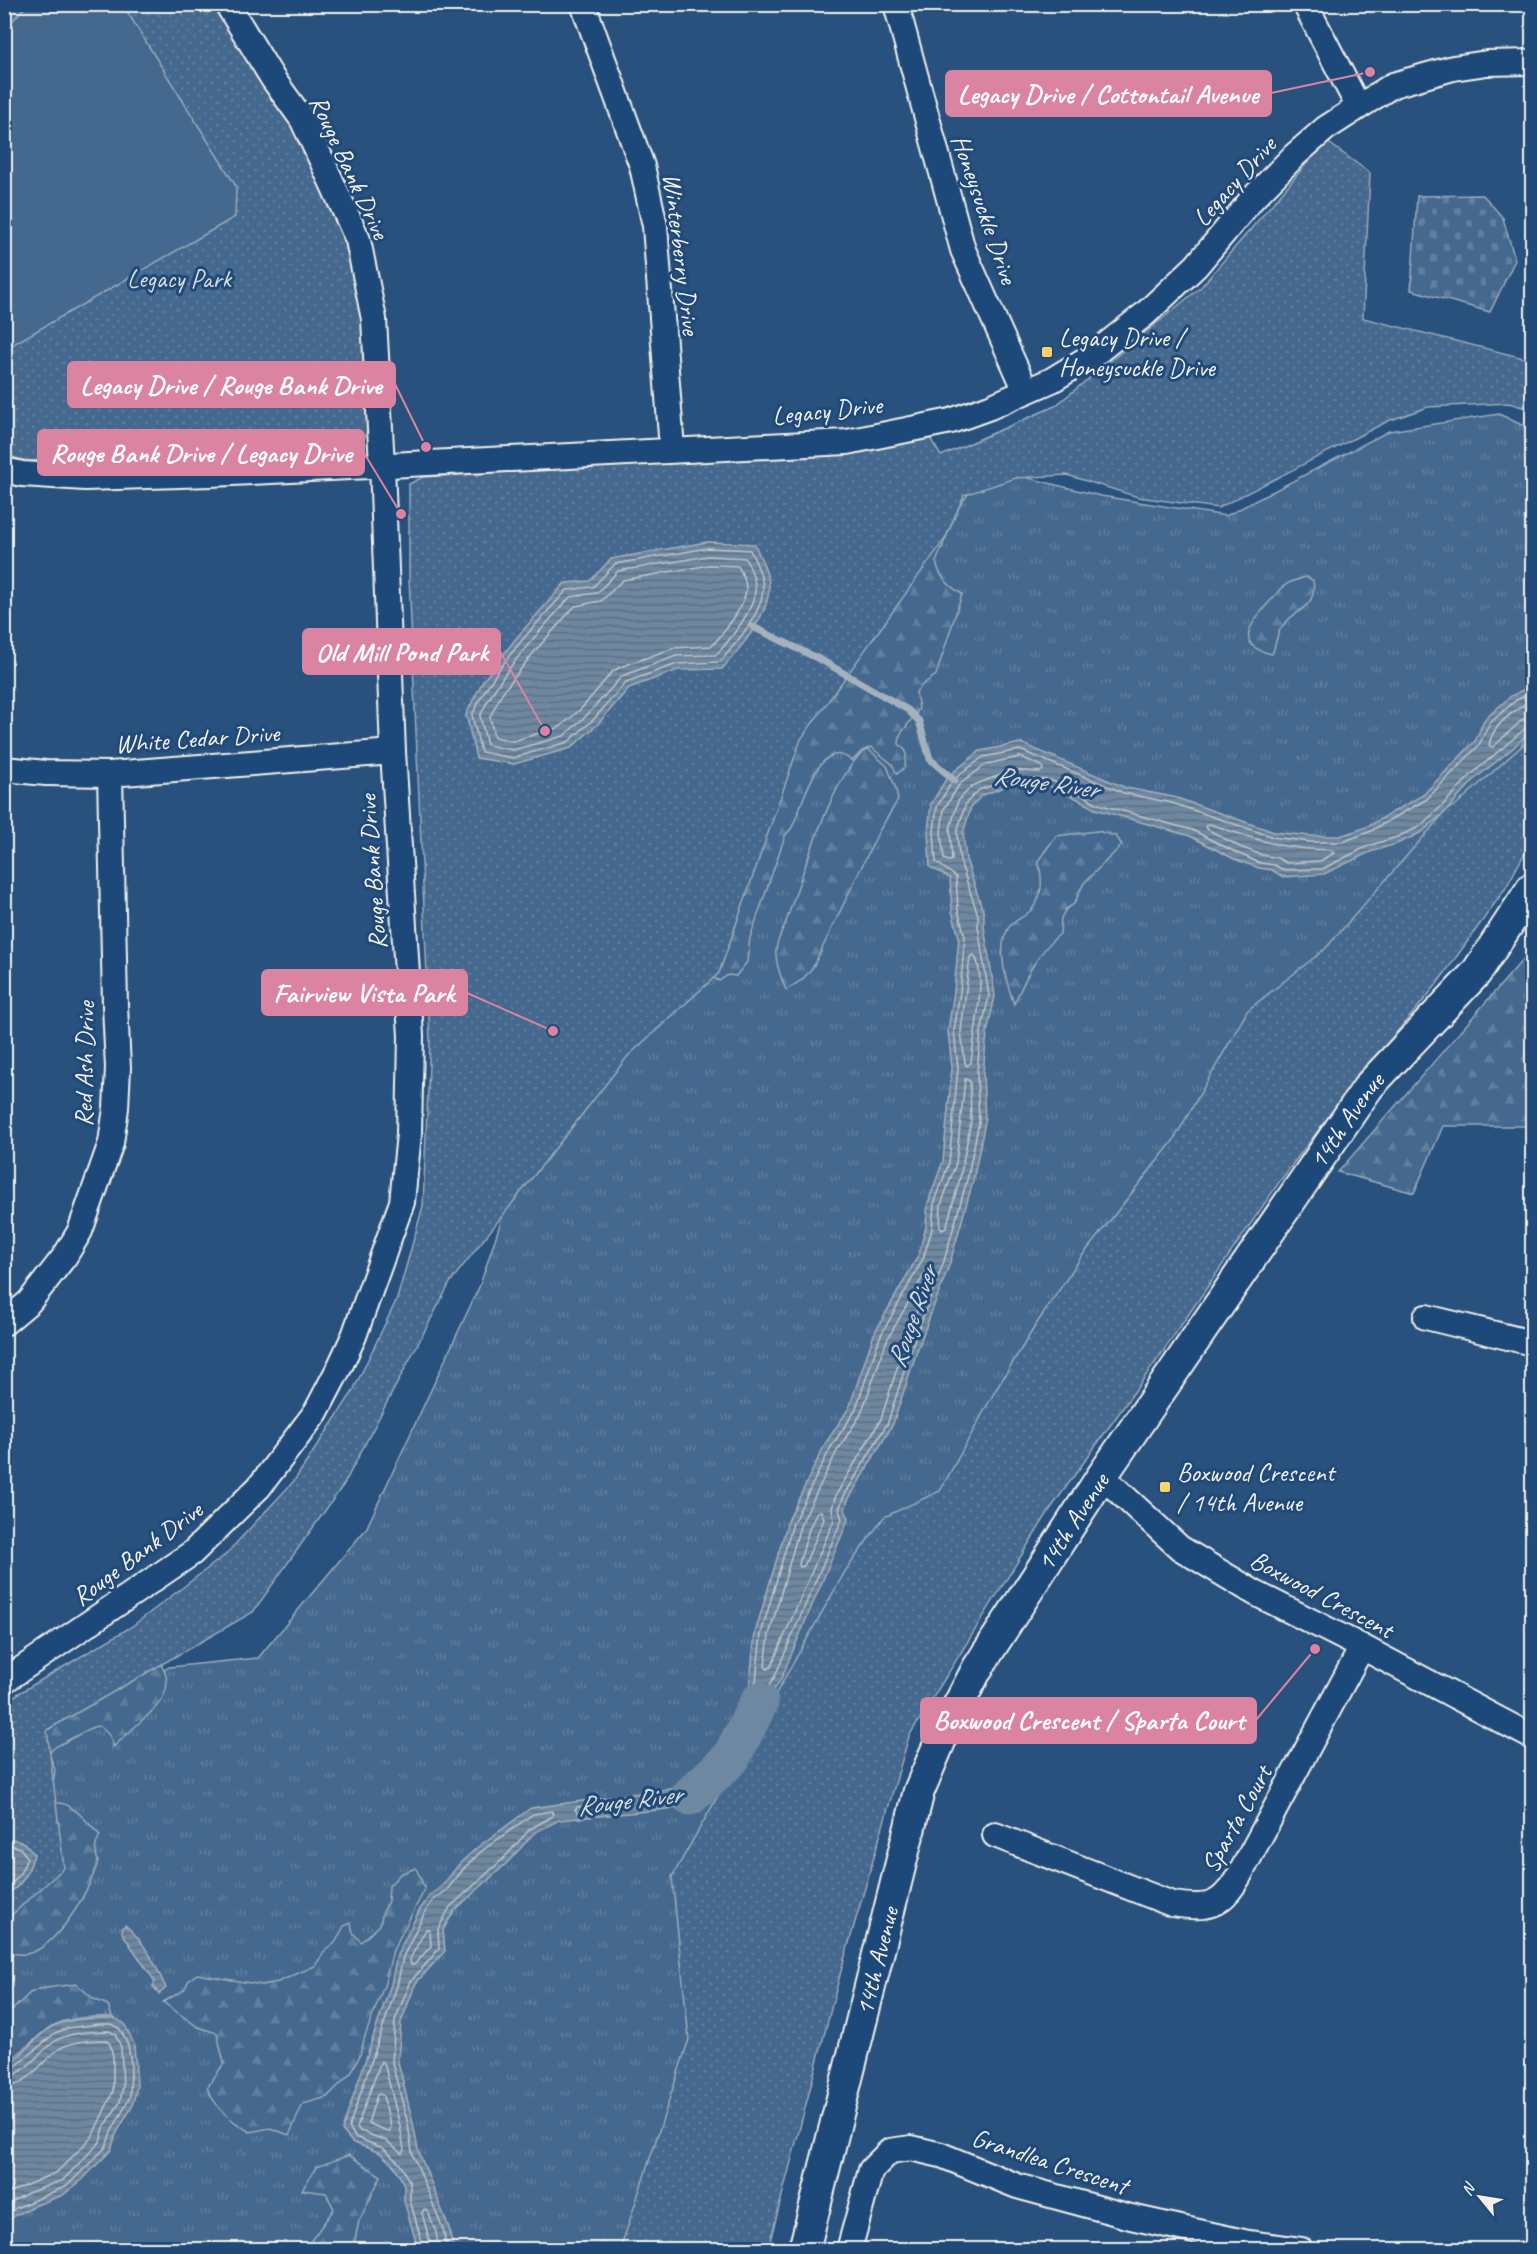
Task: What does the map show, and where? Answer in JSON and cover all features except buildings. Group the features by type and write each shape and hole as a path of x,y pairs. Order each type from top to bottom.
{"main road":[{"name":"14th Avenue","path":"804,2250 919,1791 941,1739 977,1669 1102,1476 1369,1086 1476,974 1533,888"}],"street":[{"name":"Rouge Bank Drive","path":"4,1681 192,1553 259,1487 316,1412 354,1336 402,1202 409,1134 411,1036 393,752 374,319 358,240 302,119 273,79 227,4"},
{"name":"Winterberry Drive","path":"583,4 642,166 655,226 672,449"},
{"name":"Honeysuckle Drive","path":"896,4 963,250 1026,391"},
{"path":"1305,4 1358,106"},
{"name":"Legacy Drive","path":"4,470 22,474 85,478 212,474 672,449 847,442 951,421 1052,380 1093,356 1144,314 1196,266 1253,198 1295,155 1326,128 1358,106 1393,85 1443,71 1487,63 1533,62"},
{"name":"White Cedar Drive","path":"4,769 46,773 110,774 393,752"},
{"name":"Red Ash Drive","path":"4,1323 29,1302 65,1256 80,1231 111,1143 118,1068 110,774"},
{"path":"1426,1317 1533,1343"},
{"name":"Boxwood Crescent","path":"1102,1476 1180,1548 1255,1593 1533,1737"},
{"name":"Sparta Court","path":"994,1834 1172,1904 1197,1908 1215,1904 1229,1893 1239,1876 1362,1647"},
{"name":"Grandlea Crescent","path":"849,2250 871,2170 890,2151 910,2148 941,2155 1017,2186 1131,2217 1248,2243 1301,2250"}],"green space":[{"name":"Legacy Park","path":"4,5 217,5 295,122 351,237 362,305 369,426 362,443 27,461 5,455"},
{"path":"27,5 123,5 236,186 235,217 5,349 5,29"},
{"path":"1326,141 1370,173 1363,318 1532,360 1532,410 1509,403 1428,407 1388,421 1218,508 1138,497 1067,475 1016,478 964,495 945,539 801,739 719,973 628,1056 451,1281 344,1484 253,1612 47,1730 64,1868 5,1921 4,1702 131,1627 225,1555 294,1481 352,1393 397,1299 423,1206 430,1041 409,577 409,484 423,477 863,452 930,438 941,456 1055,406 1201,287"},
{"path":"1483,195 1503,218 1515,260 1490,312 1411,290 1417,196"},
{"path":"1499,414 1532,430 1532,709 1513,774 946,1554 700,2249 5,2249 4,1920 10,1773 169,1667 258,1658 366,1529 480,1285 576,992 760,766 988,468 1101,496 1226,516 1389,431"},
{"path":"1059,418 1069,443 1055,474 1017,476 964,494 936,562 946,581 962,594 936,675 916,692 919,709 900,735 899,744 906,751 905,767 897,774 892,764 871,747 862,751 852,761 840,755 830,756 821,764 785,836 750,938 747,962 736,976 728,975 719,981 710,976 660,1024 650,1021 642,1012 612,1035 595,1044 572,1038 558,1029 548,1019 538,994 518,973 526,930 544,890 615,792 649,759 716,725 761,687 796,621 814,549 842,511"},
{"path":"1306,577 1313,580 1312,597 1281,628 1272,654 1252,645 1249,631 1258,615 1282,587"},
{"path":"1532,737 1532,840 1505,889 1434,988 1357,1079 1280,1181 1162,1353 1049,1511 909,1736 842,1967 768,2249 620,2250 689,2039 672,1877 846,1570 884,1517 940,1491 994,1393 1037,1323 1082,1256 1173,1141 1248,1010 1325,949 1446,811"},
{"path":"868,749 887,766 898,800 879,831 813,967 802,980 786,990 776,960 778,942 831,801 843,778 856,760"},
{"path":"1097,831 1116,836 1122,845 1084,883 1074,904 1066,909 1061,918 1060,934 1039,957 1014,1004 1004,970 1003,943 1009,927 1033,908 1040,895 1041,874 1038,861 1056,836"},
{"path":"1532,949 1532,1126 1443,1126 1414,1193 1338,1172"},
{"path":"158,1660 167,1679 164,1696 153,1710 113,1747 107,1732 99,1726 55,1747 49,1753 55,1770 52,1790 54,1803 61,1803 73,1809 100,1835 96,1848 98,1861 78,1906 54,1937 41,1948 27,1954 13,1953 5,1958 5,1918 41,1734"},
{"path":"416,1868 425,1889 393,1950 385,1983 360,2055 351,2073 327,2097 303,2104 289,2135 270,2128 250,2132 236,2123 220,2108 207,2088 224,2063 217,2033 198,2027 163,2002 184,1990 189,1980 197,1974 262,1985 278,1982 315,1966 327,1948 335,1943 344,1926 351,1923 353,1933 361,1942 380,1925 388,1901 389,1886 400,1874"},
{"path":"76,1984 94,1999 108,2005 112,2017 84,2017 56,2024 5,2063 5,2017 30,1993 39,1989"},
{"path":"349,2155 381,2176 359,2221 353,2249 305,2249 334,2209 326,2193 302,2190 316,2167"}],"water":[{"path":"707,542 755,544 769,584 765,607 760,619 722,669 678,670 629,688 598,724 571,748 514,764 476,758 466,714 483,681 517,637 565,583 590,581 611,559"},
{"path":"1532,685 1532,729 1476,778 1446,811 1422,832 1399,843 1370,852 1324,874 1283,877 1272,870 1234,859 1190,836 1095,809 1049,786 1014,783 981,796 971,807 963,833 966,859 984,914 995,996 987,1033 983,1073 985,1122 973,1181 950,1263 893,1424 848,1500 845,1510 849,1518 781,1679 703,1800 668,1809 559,1820 534,1833 508,1862 454,1911 443,1930 445,1951 416,1983 401,2022 398,2062 418,2150 449,2228 453,2249 418,2249 404,2201 404,2185 395,2167 380,2153 352,2142 342,2130 391,1984 397,1955 419,1911 430,1895 442,1886 460,1863 479,1846 531,1808 678,1788 706,1773 728,1739 749,1690 755,1633 788,1521 825,1444 849,1408 874,1334 918,1256 926,1227 928,1203 943,1161 952,1068 948,1031 959,937 952,911 950,878 930,867 928,831 931,804 948,776 980,751 1021,743 1126,788 1174,797 1274,832 1310,836 1340,836 1367,827 1423,795 1475,741 1485,719 1511,696"},
{"path":"5,1837 24,1843 34,1854 24,1878 16,1888 5,1895"},
{"path":"125,1925 144,1946 158,1971 166,1988 159,1994 153,1986 155,1982 152,1977 122,1933"},
{"path":"99,2018 113,2018 124,2023 134,2044 137,2086 132,2107 116,2134 111,2150 82,2180 63,2195 14,2216 11,2220 8,2249 5,2249 5,2064 15,2059 43,2032 54,2026"}],"waterway":[{"path":"753,627 821,660 908,710 919,721 930,759 955,781"},
{"name":"Rouge River","path":"690,1796 731,1758 759,1702"}],"place":[{"name":"Legacy Drive / Cottontail Avenue","path":"1370,72"},
{"name":"Legacy Drive / Honeysuckle Drive","path":"1047,352"},
{"name":"Legacy Drive / Rouge Bank Drive","path":"426,447"},
{"name":"Rouge Bank Drive / Legacy Drive","path":"401,514"},
{"name":"Old Mill Pond Park","path":"545,731"},
{"name":"Fairview Vista Park","path":"553,1031"},
{"name":"Boxwood Crescent / 14th Avenue","path":"1165,1487"},
{"name":"Boxwood Crescent / Sparta Court","path":"1315,1649"}]}
